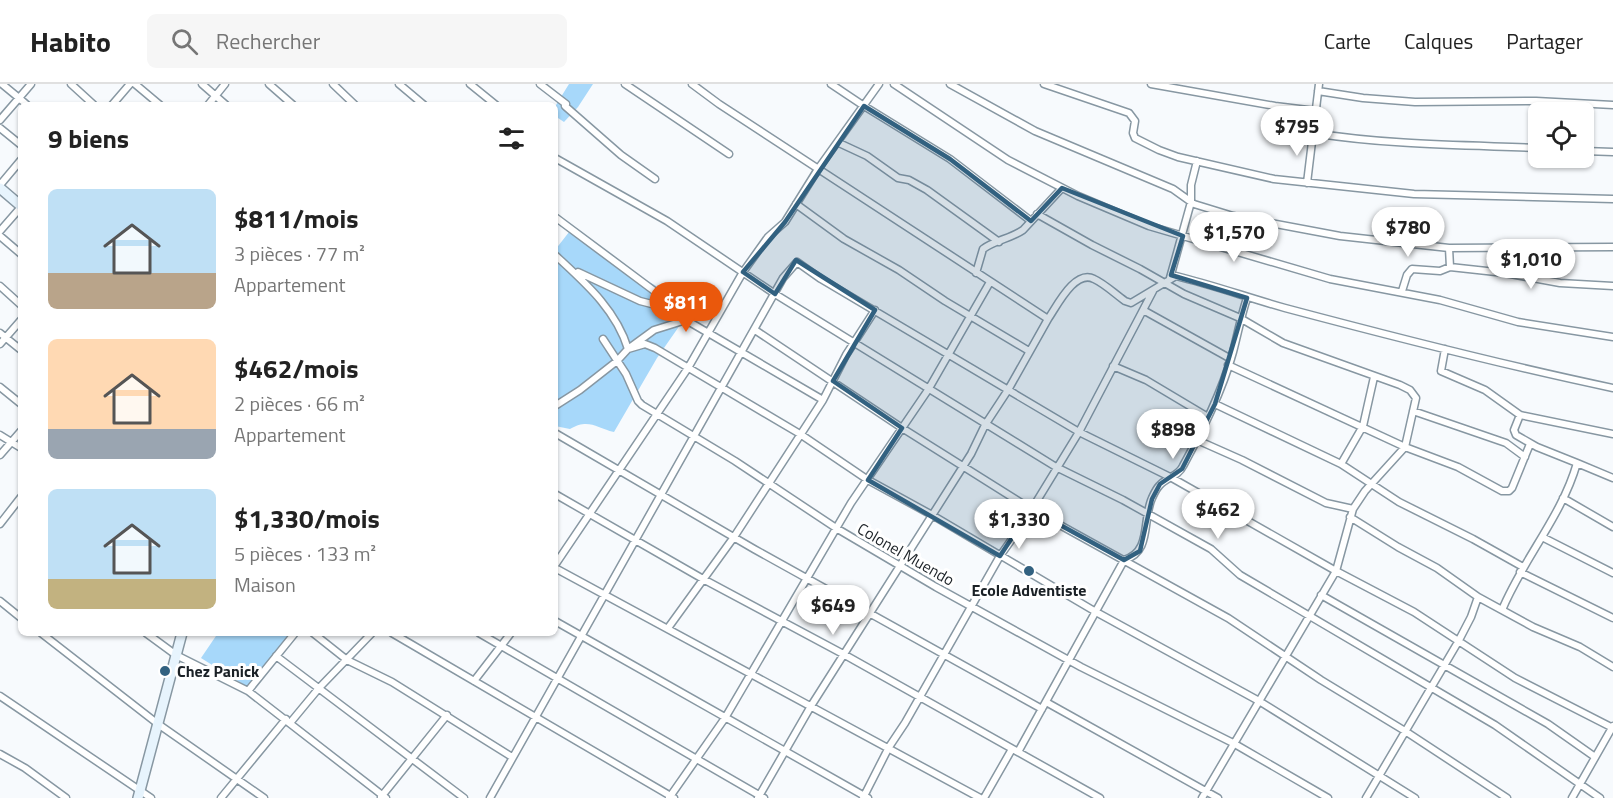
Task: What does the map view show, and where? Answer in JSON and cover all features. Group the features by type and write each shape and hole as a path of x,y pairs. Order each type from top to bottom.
{"street":[{"path":"2,84 24,102"},
{"path":"0,120 31,84"},
{"path":"71,84 91,102"},
{"path":"115,102 130,84"},
{"path":"135,84 156,102"},
{"path":"202,84 222,102"},
{"path":"210,102 225,84"},
{"path":"269,84 290,102"},
{"path":"333,84 352,102"},
{"path":"399,84 420,102"},
{"path":"470,84 492,102"},
{"path":"540,84 621,155 655,179"},
{"path":"625,84 729,154"},
{"path":"692,84 1048,319"},
{"path":"831,84 950,159 1031,221"},
{"path":"558,562 688,368 743,272 768,237 785,222 818,169 879,84"},
{"path":"894,84 1008,160 1062,188 1149,226 1330,279 1402,291 1518,322 1613,336"},
{"path":"950,84 1035,131 1173,189 1191,202 1233,216 1340,236 1449,248 1613,247"},
{"path":"1044,84 1129,113 1135,121 1135,138 1141,142 1178,157 1256,175 1307,183 1414,194 1613,199"},
{"path":"1151,84 1316,111"},
{"path":"1307,183 1318,87 1363,98 1415,102 1536,101 1613,105"},
{"path":"0,128 18,143"},
{"path":"1313,133 1400,143 1528,148"},
{"path":"839,142 867,156 898,178 909,180 927,190 999,242"},
{"path":"1594,151 1613,152"},
{"path":"558,160 667,221 775,294 985,425 1056,467 1211,549 1240,574 1495,725 1600,798"},
{"path":"1167,280 1183,236 1197,161"},
{"path":"18,164 0,187 18,203"},
{"path":"976,273 982,249 1016,235 1062,188"},
{"path":"796,204 844,239 899,270 945,301 1029,351"},
{"path":"0,231 18,210"},
{"path":"1037,214 1167,280 1184,294 1240,318 1283,344 1410,390 1416,398 1405,447 1353,509 1336,572 1204,795"},
{"path":"558,219 665,299 686,320 823,400"},
{"path":"0,236 18,251"},
{"path":"1449,248 1450,267"},
{"path":"558,258 615,318 628,349"},
{"path":"490,798 783,278 797,262 821,279 1079,432 1172,478 1336,572 1414,612 1515,678 1613,727 1572,798"},
{"path":"1402,291 1407,275 1412,270 1440,272 1450,267 1504,273 1560,283 1613,286"},
{"path":"570,269 640,302 675,310"},
{"path":"484,636 761,797 812,706 964,466 985,425 1008,390 1048,319 1074,281 1082,278 1093,278 1131,303 1176,276 1247,298 1445,349 1613,388"},
{"path":"397,636 671,797 752,674 836,528 950,355 990,282"},
{"path":"0,286 18,302"},
{"path":"558,623 865,797 889,747 970,607 1079,432 1154,289"},
{"path":"558,568 982,798 1042,710 1124,560 1140,551 1149,516 1148,509 1159,486 1182,469 1215,404 1230,362 1247,298"},
{"path":"668,628 734,537 823,400 854,342 875,310"},
{"path":"1143,310 1230,362 1300,399 1405,447 1458,467 1502,491 1509,491 1512,488 1530,444"},
{"path":"558,404 580,390 654,330 686,320"},
{"path":"0,344 3,336 18,323"},
{"path":"755,330 902,428 1031,509 1228,618 1507,798"},
{"path":"3,336 18,348"},
{"name":"Colonel Muendo","path":"603,339 638,401 836,528 970,607 1069,661 1233,743 1328,798"},
{"path":"628,349 645,344 688,368 800,435 868,480 1096,612 1259,701 1415,798"},
{"path":"1445,349 1441,371 1485,390 1520,415 1613,434"},
{"path":"1113,366 1146,380 1208,417"},
{"path":"1341,464 1363,426 1374,377"},
{"path":"0,387 18,402"},
{"path":"1215,404 1341,464 1400,502 1473,539 1522,570 1613,618"},
{"path":"1413,411 1506,443 1525,457"},
{"path":"1520,415 1515,433 1530,444 1613,478"},
{"path":"0,455 18,434"},
{"path":"0,435 18,446"},
{"path":"558,435 734,537 1042,710"},
{"path":"1197,440 1326,503 1353,509"},
{"path":"1502,610 1563,498 1577,463"},
{"path":"558,496 703,579 1100,798"},
{"path":"1563,498 1613,526"},
{"path":"0,524 18,501"},
{"path":"1350,517 1437,568 1478,597 1580,647 1613,667"},
{"path":"1542,537 1613,573"},
{"path":"1322,595 1548,724 1595,757"},
{"path":"1366,798 1458,642 1478,597"},
{"path":"0,602 18,616"},
{"path":"45,636 158,724 264,798"},
{"path":"150,636 176,655 248,691 383,797 447,715"},
{"path":"139,794 181,636"},
{"path":"248,691 293,636"},
{"path":"317,636 347,660 392,682 512,757"},
{"path":"221,798 319,687 369,636"},
{"path":"474,681 509,636"},
{"path":"276,656 464,798"},
{"path":"0,696 139,794 151,798"},
{"path":"1046,702 1204,795 1218,798"},
{"path":"0,754 25,768 66,798"}],"highlighted area":[{"path":"864,106 950,159 1031,221 1062,188 1183,236 1171,275 1247,298 1215,404 1182,469 1160,484 1152,499 1140,551 1124,560 1031,509 1000,556 868,480 902,428 833,381 875,310 796,260 775,294 743,272 785,222"}],"shaded area":[{"path":"569,84 593,84 578,107 564,122 558,118 558,102"},
{"path":"573,227 629,270 668,294 687,315 657,358 614,432 588,424 570,429 558,427 558,246"},
{"path":"216,636 291,636 249,688 201,658"}],"place":[{"name":"Ecole Adventiste","path":"1029,571"},
{"name":"Chez Panick","path":"165,671"}]}
